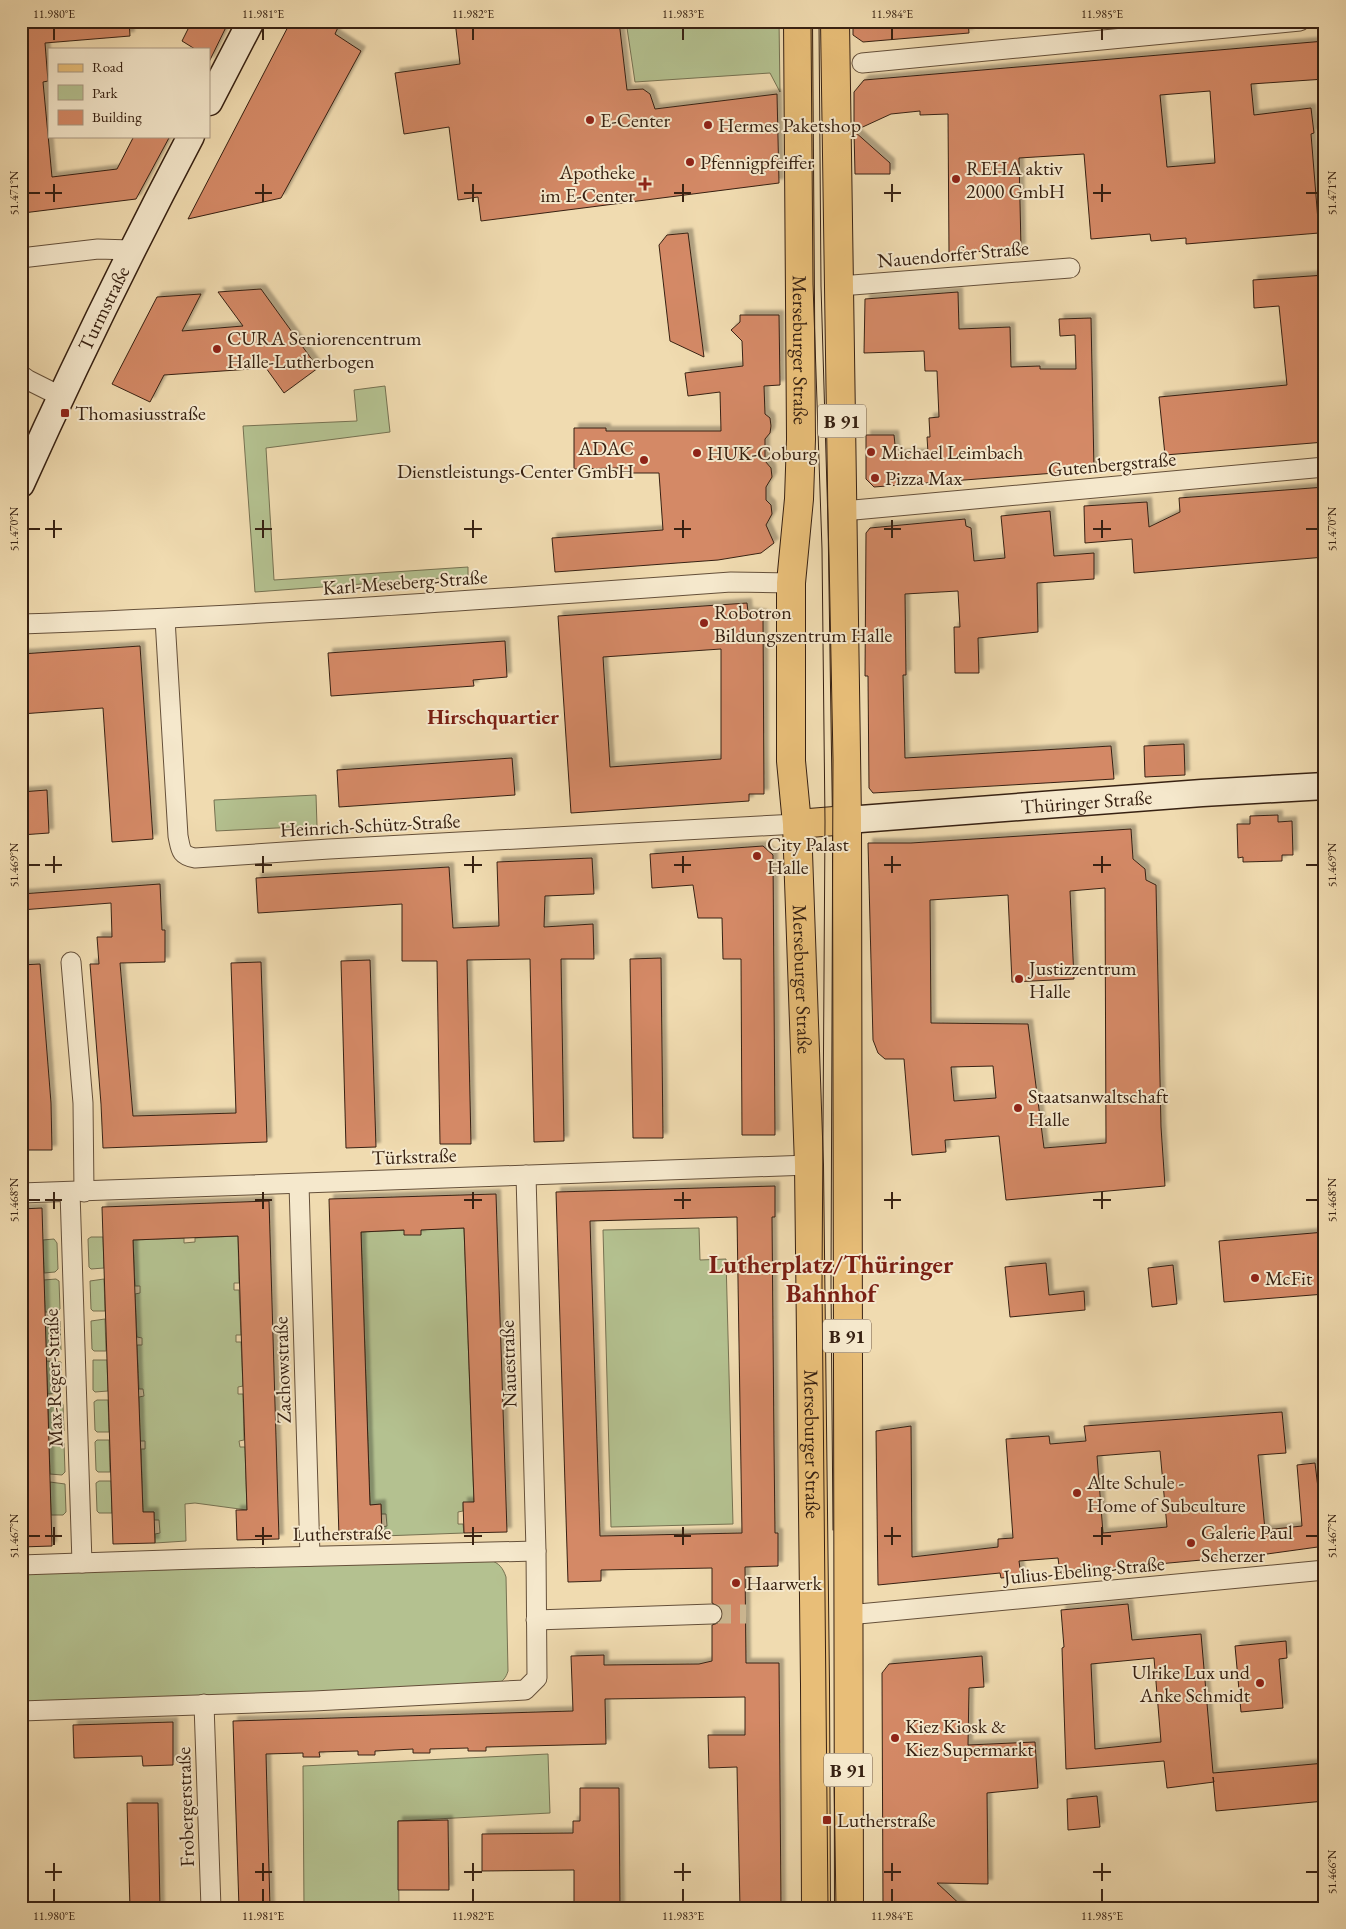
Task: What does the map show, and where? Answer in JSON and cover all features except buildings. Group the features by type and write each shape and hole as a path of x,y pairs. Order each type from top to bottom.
{"main road":[{"name":"Merseburger Straße","path":"798,21 801,447 799,499 791,583 791,761 797,824 809,1165 816,1908"},
{"name":"Merseburger Straße","path":"835,21 848,820 849,1908"},
{"path":"797,824 848,820"}],"street":[{"path":"210,100 251,21"},
{"path":"862,63 1300,21"},
{"name":"Turmstraße","path":"23,476 131,250 190,138"},
{"path":"21,258 98,249 131,250"},
{"name":"Nauendorfer Straße","path":"840,286 1070,268"},
{"path":"21,375 60,396"},
{"name":"Gutenbergstraße","path":"843,512 1325,468"},
{"name":"Karl-Meseberg-Straße","path":"21,624 165,619 484,600 731,582 791,583"},
{"name":"Heinrich-Schütz-Straße","path":"165,619 178,836 180,850 186,856 195,858 797,824"},
{"name":"Thüringer Straße","path":"848,820 1325,786"},
{"name":"Max-Reger-Straße","path":"71,962 83,1103 77,1192 82,1562"},
{"name":"Türkstraße","path":"21,1193 809,1165"},
{"name":"Nauestraße","path":"526,1175 536,1551"},
{"name":"Zachowstraße","path":"299,1184 310,1556"},
{"path":"21,1711 314,1701 525,1690 537,1678 536,1551"},
{"name":"Lutherstraße","path":"21,1565 536,1551"},
{"name":"Julius-Ebeling-Straße","path":"848,1615 1325,1570"},
{"path":"536,1620 712,1614"},
{"name":"Frobergerstraße","path":"204,1704 211,1908"}],"green space":[{"path":"626,21 779,21 780,92 770,73 635,82"},
{"path":"385,386 390,432 266,448 274,580 468,567 468,576 255,592 243,426 357,421 354,390"},
{"path":"316,795 317,826 216,831 214,800"},
{"path":"464,1228 474,1502 463,1503 463,1511 458,1512 458,1524 463,1524 464,1533 382,1536 382,1527 387,1526 386,1514 381,1514 381,1505 370,1505 361,1232"},
{"path":"699,1228 700,1260 726,1259 733,1524 611,1527 603,1230"},
{"path":"238,1236 239,1283 234,1283 234,1290 239,1290 241,1335 236,1335 236,1342 241,1342 243,1386 238,1387 238,1394 243,1394 244,1440 239,1441 240,1447 245,1447 247,1510 195,1503 185,1504 186,1541 155,1543 155,1534 160,1533 159,1520 154,1520 154,1512 143,1512 141,1449 145,1449 145,1441 140,1441 139,1397 144,1396 143,1389 139,1389 137,1345 142,1345 142,1338 137,1337 135,1294 140,1293 140,1286 135,1286 133,1240 184,1238 184,1243 195,1242 195,1238"},
{"path":"91,1237 103,1237 104,1268 91,1269 89,1267 88,1239"},
{"path":"54,1239 57,1243 58,1269 55,1272 44,1273 43,1240"},
{"path":"56,1279 59,1281 60,1309 57,1312 45,1312 44,1280"},
{"path":"104,1279 105,1311 93,1311 91,1309 90,1281"},
{"path":"105,1319 106,1351 94,1351 92,1349 91,1321"},
{"path":"45,1320 60,1321 61,1350 58,1353 46,1353"},
{"path":"93,1360 107,1360 108,1391 95,1392 93,1390"},
{"path":"46,1361 61,1362 61,1393 48,1394"},
{"path":"97,1400 108,1400 109,1432 97,1432 95,1430 94,1402"},
{"path":"60,1401 63,1405 64,1431 61,1434 49,1434 48,1402"},
{"path":"97,1440 109,1440 110,1472 98,1472 96,1470 95,1442"},
{"path":"49,1442 64,1443 65,1472 62,1475 50,1474"},
{"path":"99,1481 111,1481 112,1513 99,1513 97,1511 96,1483"},
{"path":"50,1482 65,1484 66,1512 63,1515 51,1515"},
{"path":"490,1560 500,1566 506,1577 508,1671 504,1679 496,1685 21,1705 21,1574"},
{"path":"548,1754 550,1813 398,1821 399,1908 304,1908 303,1766"}],"tunnel":[{"path":"712,1614 746,1614"}],"tram line":[{"path":"811,21 813,284 822,549 825,822 822,1285 828,1908"},
{"path":"819,21 821,286 833,760 831,1285 833,1530"},
{"path":"834,1773 836,1908"}],"place":[{"name":"E-Center","path":"590,120"},
{"name":"Hermes Paketshop","path":"708,125"},
{"name":"Pfennigpfeiffer","path":"690,162"},
{"name":"REHA aktiv 2000 GmbH","path":"956,179"},
{"name":"Apotheke im E-Center","path":"645,184"},
{"name":"CURA Seniorencentrum Halle-Lutherbogen","path":"217,349"},
{"name":"Thomasiusstraße","path":"65,413"},
{"name":"Michael Leimbach","path":"871,452"},
{"name":"HUK-Coburg","path":"697,453"},
{"name":"ADAC Dienstleistungs-Center GmbH","path":"644,460"},
{"name":"Pizza Max","path":"875,478"},
{"name":"Robotron Bildungszentrum Halle","path":"704,623"},
{"name":"City Palast Halle","path":"757,856"},
{"name":"Justizzentrum Halle","path":"1019,979"},
{"name":"Staatsanwaltschaft Halle","path":"1018,1108"},
{"name":"McFit","path":"1255,1278"},
{"name":"Alte Schule - Home of Subculture","path":"1077,1493"},
{"name":"Galerie Paul Scherzer","path":"1191,1543"},
{"name":"Haarwerk","path":"736,1583"},
{"name":"Ulrike Lux und Anke Schmidt","path":"1260,1683"},
{"name":"Kiez Kiosk & Kiez Supermarkt","path":"895,1738"},
{"name":"Lutherstraße","path":"827,1820"}],"district":[{"name":"Hirschquartier","path":"493,716"},
{"name":"Lutherplatz/Thüringer Bahnhof","path":"831,1278"}]}
